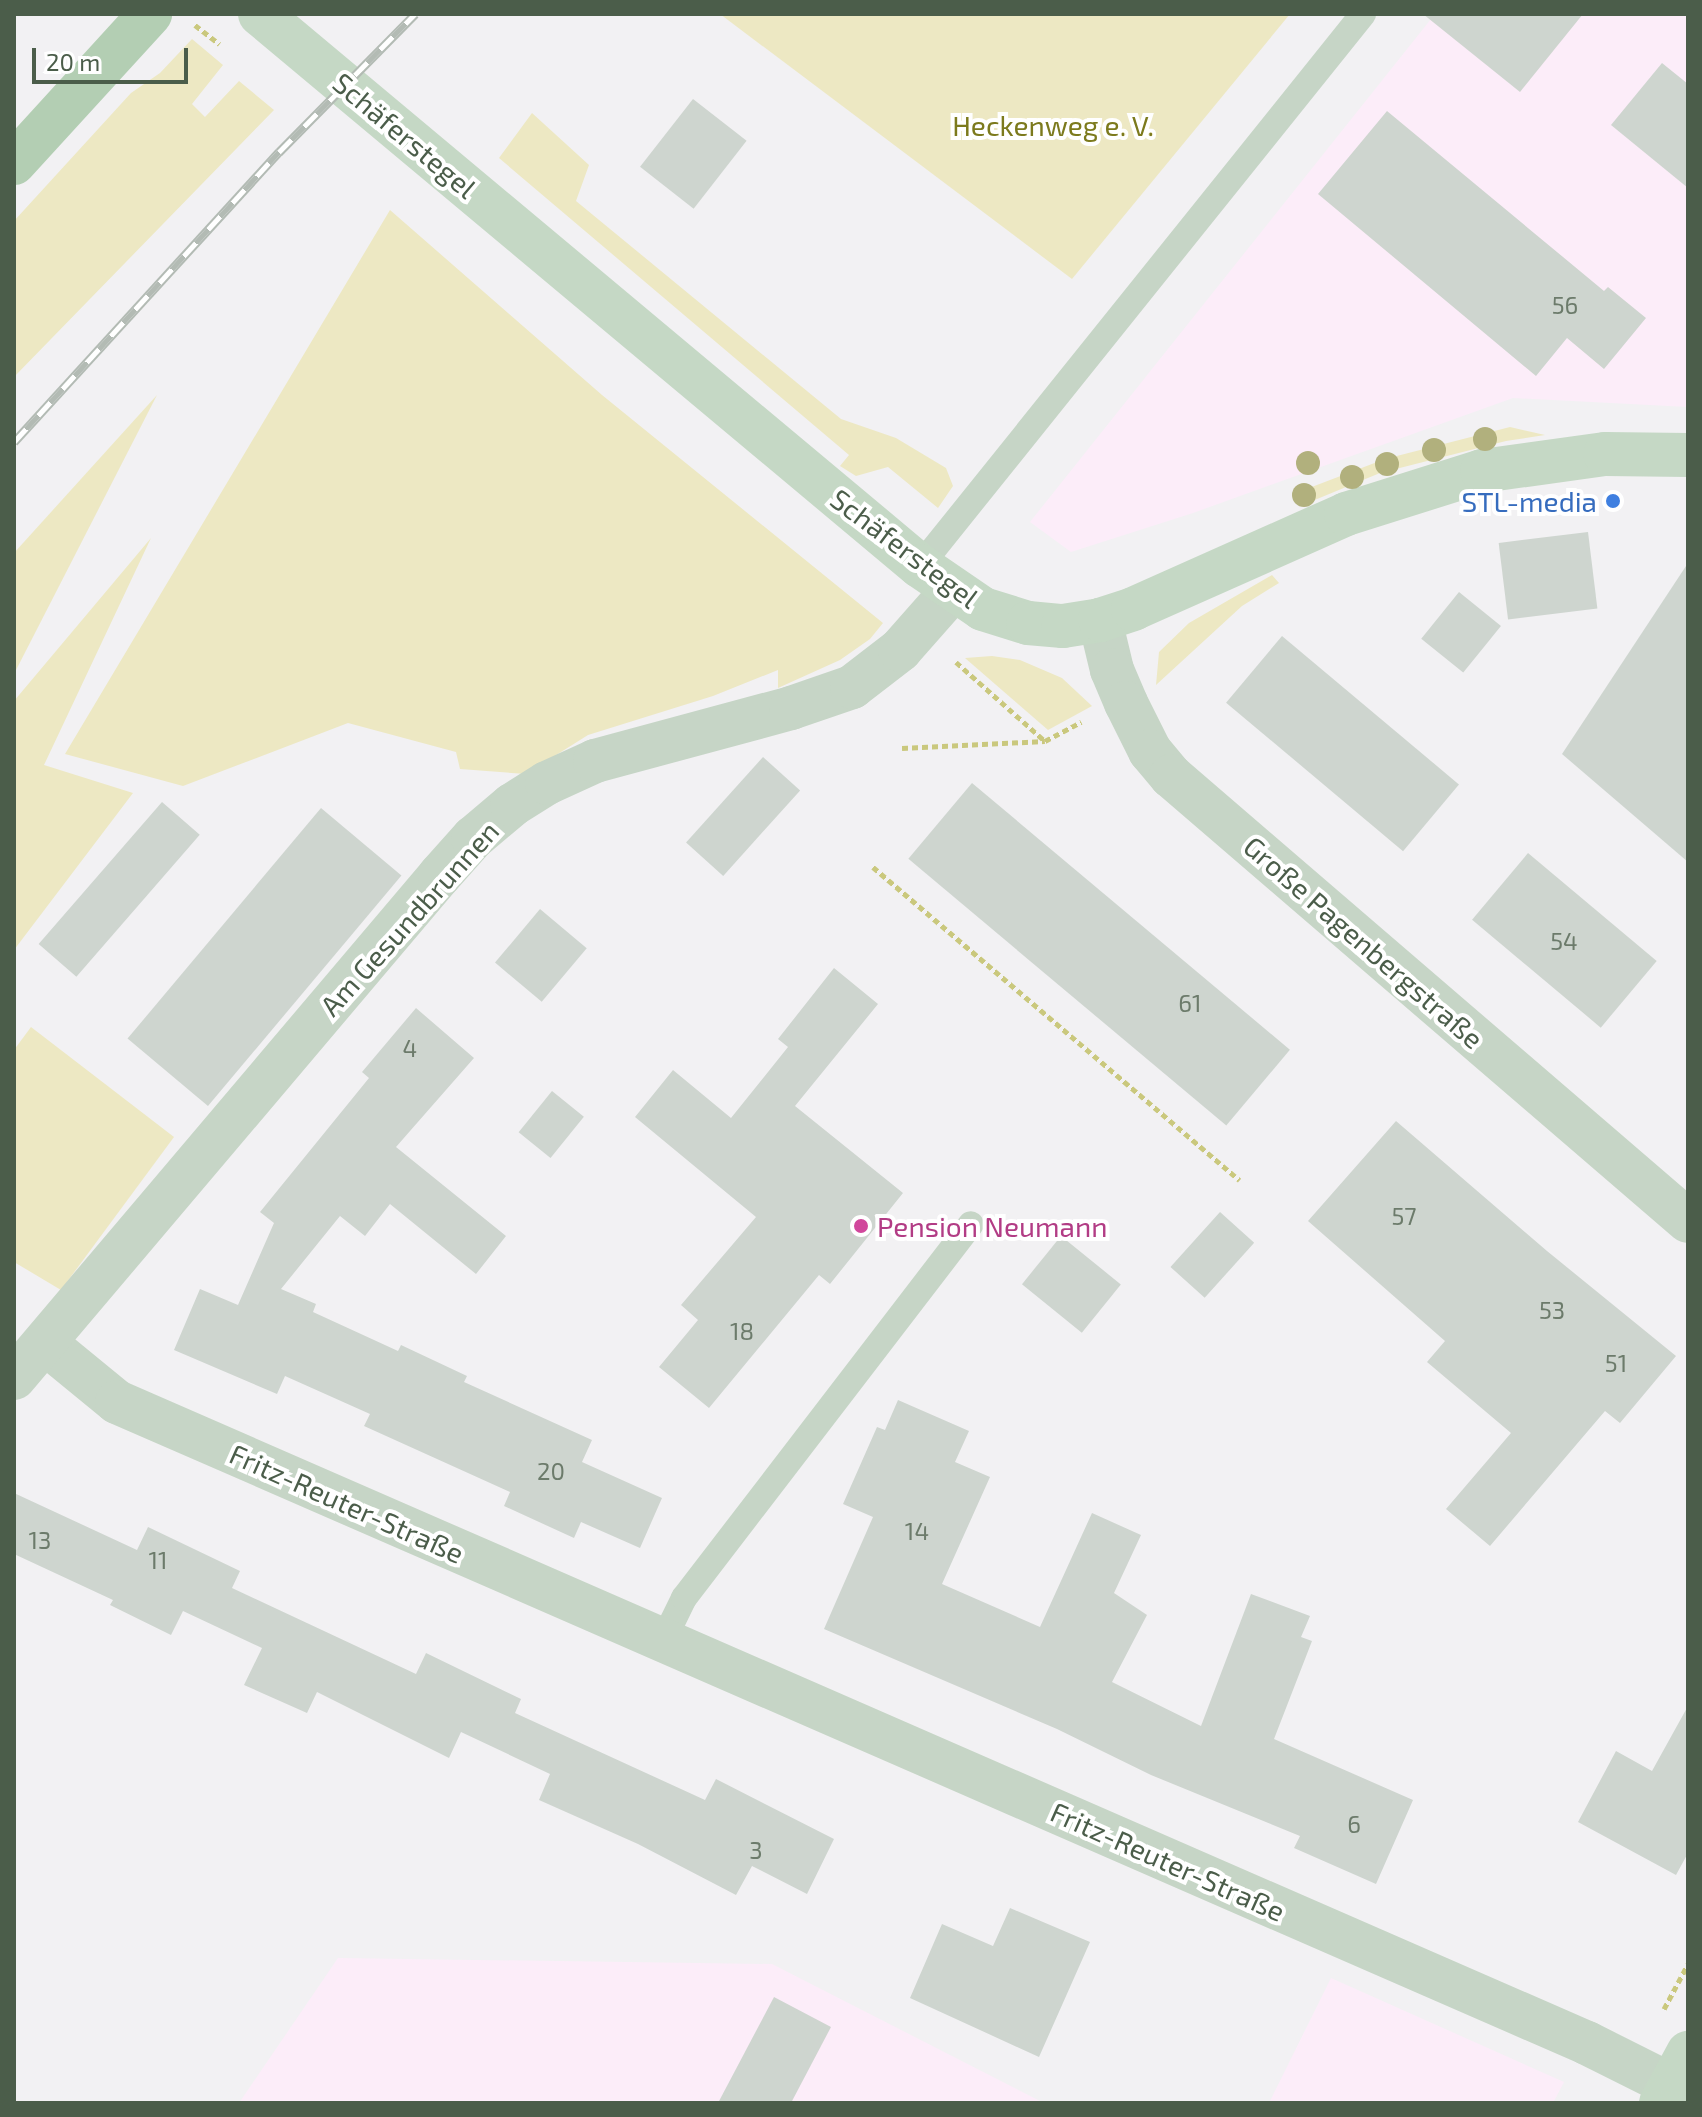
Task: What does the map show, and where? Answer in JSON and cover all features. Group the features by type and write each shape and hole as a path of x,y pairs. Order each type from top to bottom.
{"main road":[{"name":"Schäferstegel","path":"260,14 936,578 983,609 1028,623 1063,626 1100,620 1133,609 1346,514 1482,471 1570,457 1688,455"},
{"path":"14,163 138,28"}],"street":[{"name":"Am Gesundbrunnen","path":"14,1378 473,838 512,805 547,783 595,761 791,708 852,687 900,650 936,578"},
{"name":"Große Pagenbergstraße","path":"1100,620 1112,670 1126,703 1150,751 1171,776 1688,1221"},
{"name":"Fritz-Reuter-Straße","path":"45,1343 117,1402 1673,2080"}],"lane":[{"path":"936,578 1363,14"},
{"path":"663,1641 684,1598 971,1224"}],"path":[{"path":"949,656 1045,741"},
{"path":"902,748 1045,741 1088,719"},
{"path":"873,867 1240,1180"}],"shaded area":[{"path":"1435,14 1688,14 1688,407 1513,398 1193,513 1071,552 1030,522"},
{"path":"338,1958 772,1964 1044,2103 239,2103"},
{"path":"1331,1978 1564,2082 1553,2103 1269,2103"}],"green space":[{"name":"Heckenweg e. V.","path":"720,14 1290,14 1072,279"},
{"path":"192,39 223,65 192,104 205,117 239,81 274,110 14,377 14,221 131,93 160,73"},
{"path":"532,113 589,165 576,201 841,419 896,438 946,468 953,486 938,508 888,467 856,476 840,466 849,455 499,158"},
{"path":"390,210 602,395 883,623 870,639 840,660 778,688 778,670 713,696 588,735 526,774 460,769 456,752 348,723 183,786 65,754"},
{"path":"157,395 14,674 14,553"},
{"path":"1510,427 1545,435 1506,441 1380,473 1305,504 1299,503 1296,493 1385,459"},
{"path":"151,538 44,765 133,793 14,950 14,701"},
{"path":"1272,575 1279,583 1242,606 1156,685 1159,652 1189,623"},
{"path":"992,656 1020,660 1062,678 1092,706 1048,730 965,658"},
{"path":"31,1027 174,1137 61,1290 14,1262 14,1050"}],"building":[{"path":"1423,14 1583,14 1520,92"},
{"path":"1662,63 1688,84 1688,188 1611,125"},
{"path":"693,99 747,141 694,209 640,167"},
{"path":"1387,111 1604,291 1608,287 1646,318 1604,369 1567,338 1536,376 1318,194"},
{"path":"1588,532 1597,608 1508,619 1499,543"},
{"path":"1688,563 1688,862 1562,754"},
{"path":"1459,592 1501,626 1463,673 1421,639"},
{"path":"1282,636 1459,784 1403,851 1226,703"},
{"path":"763,757 800,790 723,876 686,842"},
{"path":"972,783 1290,1050 1226,1126 908,859"},
{"path":"162,802 200,835 76,977 39,944"},
{"path":"321,808 401,875 208,1106 128,1039"},
{"path":"1528,853 1657,961 1601,1028 1472,920"},
{"path":"540,909 587,948 542,1002 495,963"},
{"path":"834,968 878,1004 795,1106 903,1193 830,1284 819,1275 709,1408 659,1367 698,1320 681,1305 756,1217 635,1117 673,1070 731,1118 788,1047 778,1039"},
{"path":"416,1008 474,1058 396,1147 506,1236 476,1274 390,1204 365,1236 340,1216 281,1289 316,1304 313,1312 398,1351 401,1345 467,1376 464,1382 592,1440 582,1462 662,1498 640,1548 581,1522 574,1538 504,1506 510,1492 364,1426 370,1414 285,1376 277,1394 174,1350 200,1289 238,1305 274,1223 260,1212 369,1078 362,1072"},
{"path":"552,1091 584,1117 551,1158 519,1132"},
{"path":"1396,1121 1547,1251 1676,1356 1620,1423 1605,1411 1490,1546 1446,1509 1511,1433 1427,1362 1445,1341 1308,1221"},
{"path":"1220,1212 1254,1243 1205,1298 1170,1267"},
{"path":"1061,1236 1121,1284 1082,1333 1022,1284"},
{"path":"898,1400 969,1431 955,1462 990,1477 942,1584 1040,1627 1092,1513 1141,1535 1114,1593 1147,1615 1112,1682 1201,1726 1251,1594 1310,1616 1301,1637 1312,1641 1274,1739 1413,1800 1376,1884 1294,1848 1300,1836 1151,1775 1057,1729 824,1629 873,1517 843,1504 877,1427 885,1430"},
{"path":"14,1493 137,1550 148,1527 240,1571 232,1588 416,1674 426,1653 521,1699 515,1713 705,1800 716,1779 834,1839 807,1894 752,1866 736,1895 638,1844 539,1800 550,1774 461,1732 449,1758 317,1692 307,1713 244,1685 262,1648 183,1611 171,1635 110,1605 113,1600 14,1554"},
{"path":"1688,1706 1688,1853 1676,1875 1578,1822 1616,1751 1652,1771"},
{"path":"1010,1908 1090,1942 1039,2057 910,1998 942,1924 993,1946"},
{"path":"774,1997 831,2027 791,2103 718,2103"}],"railway":[{"path":"14,442 279,152 415,14"}],"place":[{"name":"STL-media","path":"1613,501"},
{"name":"Pension Neumann","path":"861,1226"}]}
